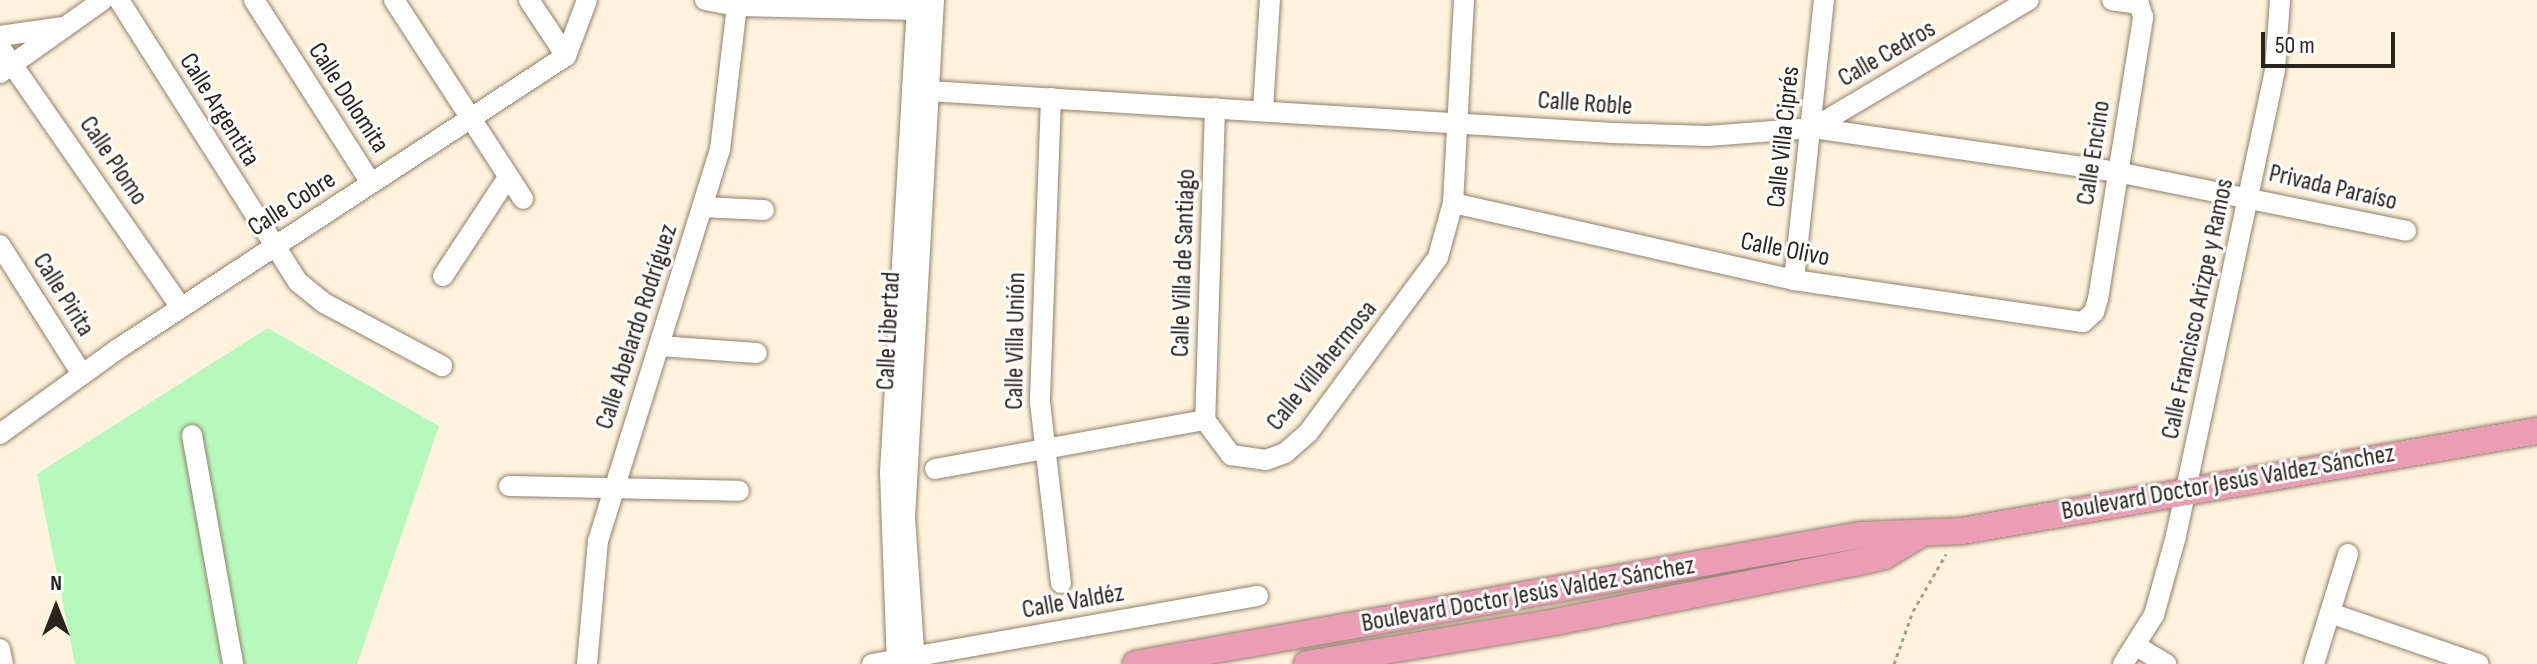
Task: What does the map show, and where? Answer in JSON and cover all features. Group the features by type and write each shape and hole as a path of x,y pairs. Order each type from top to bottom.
{"main road":[{"name":"Boulevard Doctor Jesús Valdez Sánchez","path":"1136,664 1861,535 1962,531 2537,431"},
{"name":"Boulevard Doctor Jesús Valdez Sánchez","path":"1307,664 1854,563 1884,556 1919,535"},
{"path":"1396,619 1402,648"}],"street":[{"path":"7,67 103,0"},
{"name":"Calle Argentita","path":"119,0 275,247 309,293 442,366"},
{"name":"Calle Dolomita","path":"254,0 371,183"},
{"path":"394,0 523,199"},
{"path":"529,0 566,56"},
{"path":"566,56 587,0"},
{"path":"705,0 737,6 923,3"},
{"path":"1263,110 1270,0"},
{"name":"Calle Villahermosa","path":"1205,420 1221,448 1240,458 1266,460 1300,441 1438,257 1453,203 1464,0"},
{"name":"Calle Villa Ciprés","path":"1794,280 1813,128 1824,0"},
{"name":"Calle Cedros","path":"1813,128 2029,0"},
{"name":"Calle Encino","path":"2098,299 2143,17 2139,4 2112,0"},
{"name":"Calle Francisco Arizpe y Ramos","path":"2123,664 2138,647 2164,583 2186,491 2275,70 2280,0"},
{"name":"Calle Libertad","path":"906,661 899,559 923,3"},
{"name":"Calle Abelardo Rodríguez","path":"587,664 593,570 612,488 659,346 725,126 737,6"},
{"path":"0,36 67,26"},
{"name":"Calle Plomo","path":"0,47 7,67 181,307"},
{"name":"Calle Cobre","path":"0,434 181,307 566,56"},
{"name":"Calle Roble","path":"921,91 1708,136 1813,128 2117,172 2249,195"},
{"name":"Calle Villa Unión","path":"1051,98 1039,348 1043,452 1061,583"},
{"name":"Calle Villa de Santiago","path":"1205,420 1215,108"},
{"path":"443,276 508,177"},
{"name":"Privada Paraíso","path":"2249,195 2406,231"},
{"name":"Calle Olivo","path":"1453,203 1794,280 2071,322 2090,318 2098,299"},
{"path":"702,207 764,210"},
{"name":"Calle Pirita","path":"0,245 82,374"},
{"path":"659,346 757,353"},
{"path":"935,469 1043,452 1205,420"},
{"path":"192,435 233,664"},
{"path":"509,486 739,491"},
{"path":"2314,664 2348,554"},
{"name":"Calle Valdéz","path":"872,664 906,661 1258,596"},
{"path":"2330,613 2479,664"},
{"path":"2138,647 2166,664"},
{"path":"0,649 3,664"}],"path":[{"path":"1894,664 1913,611 1962,531"}],"green space":[{"path":"268,328 439,426 357,664 75,664 37,474"}]}
